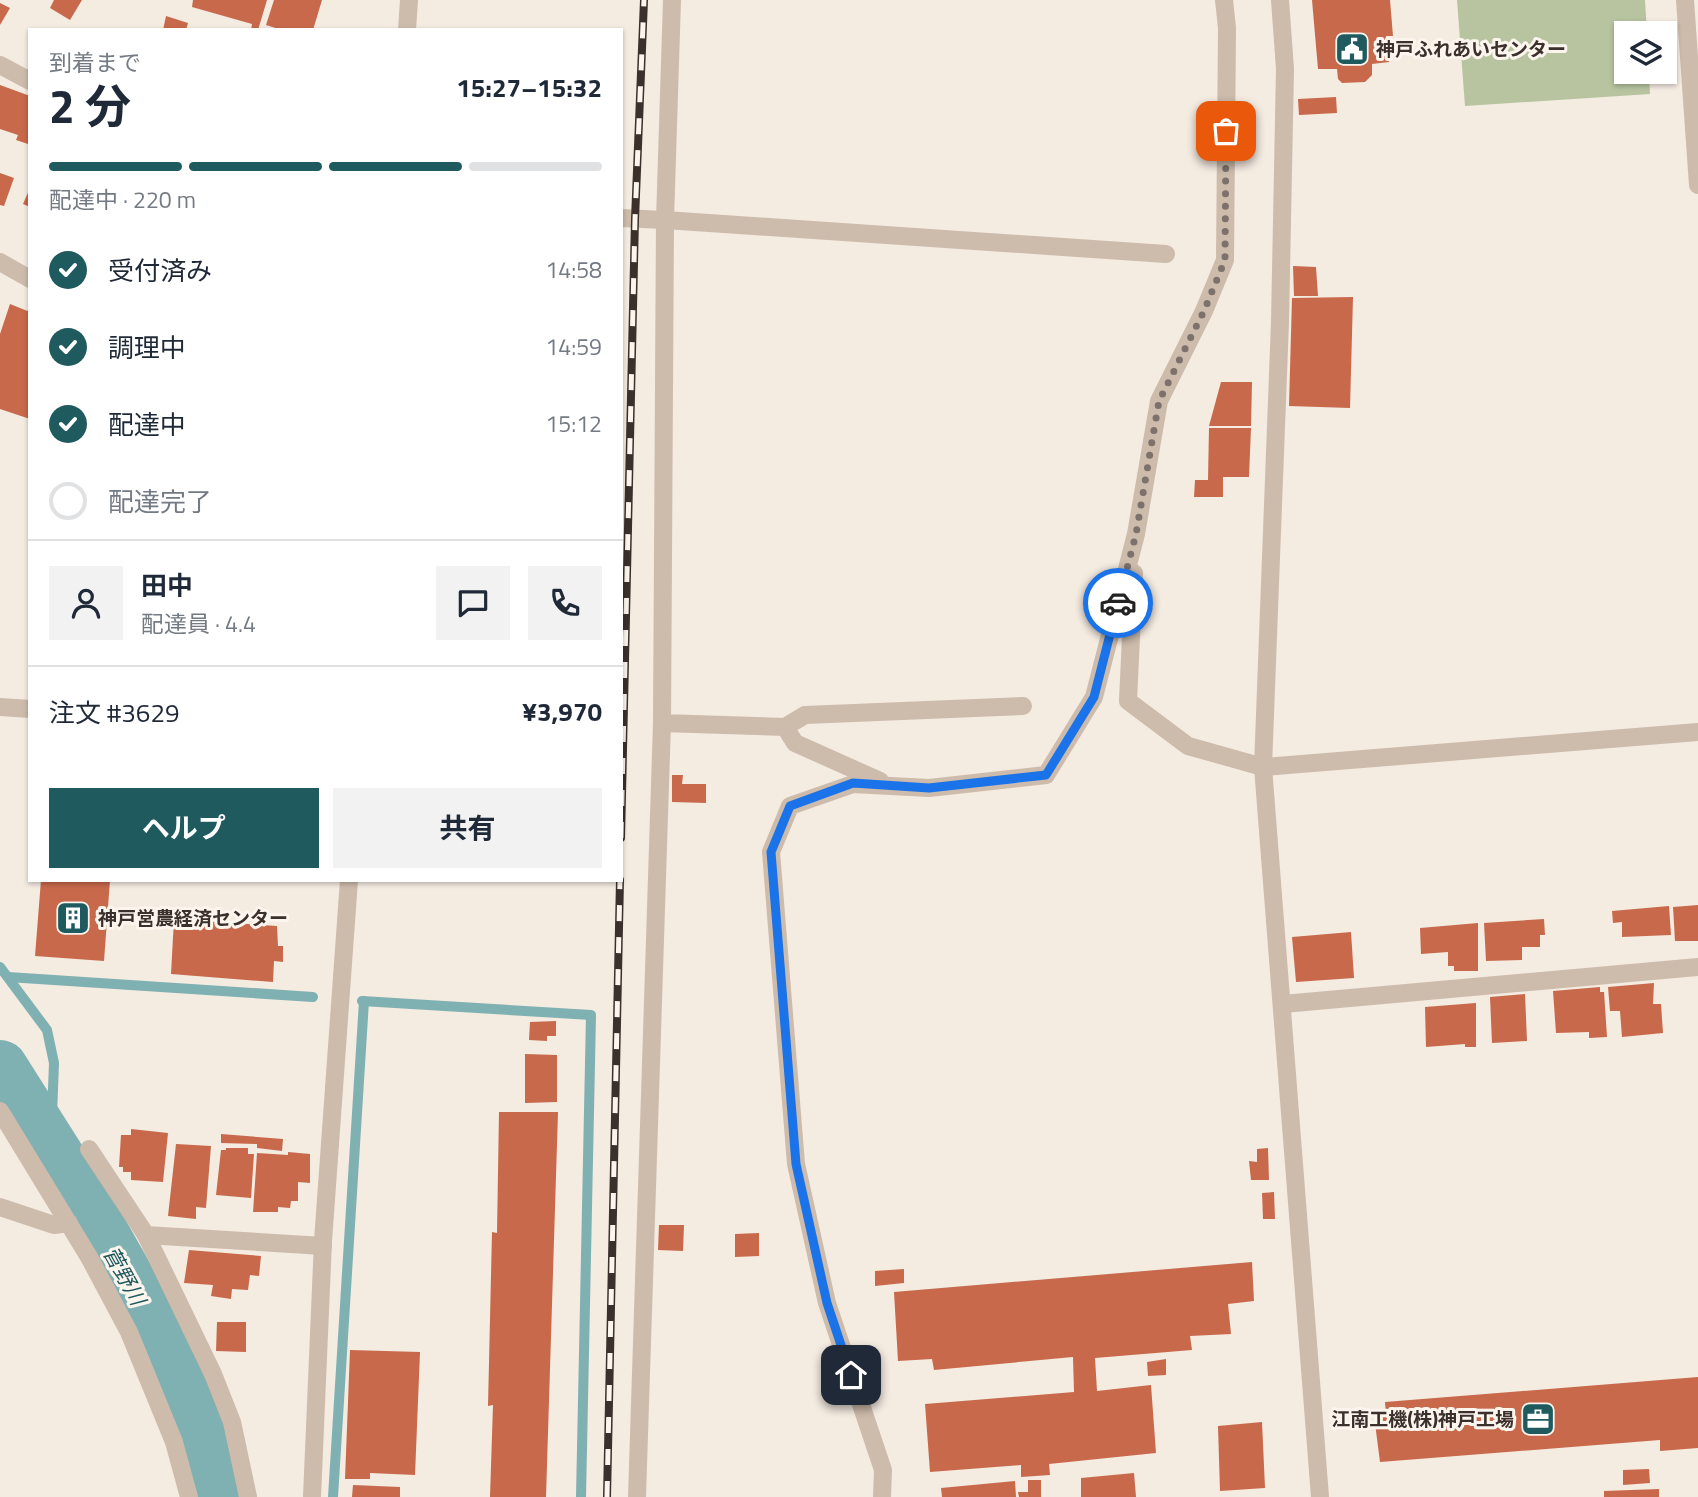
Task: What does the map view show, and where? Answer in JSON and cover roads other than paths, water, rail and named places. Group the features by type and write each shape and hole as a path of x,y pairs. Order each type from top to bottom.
{"street":[{"path":"407,28 409,0"},
{"path":"637,1497 662,723 665,220 672,0"},
{"path":"881,1497 883,1470 827,1303 796,1164 771,852 790,806 853,783 929,788 1046,775 1094,697 1136,534 1159,401 1204,311 1225,260 1227,28 1224,0"},
{"path":"1280,0 1285,69 1280,308 1263,766 1320,1497"},
{"path":"1685,0 1698,185"},
{"path":"0,65 28,80"},
{"path":"623,218 1166,254"},
{"path":"0,262 28,278"},
{"path":"1136,534 1128,701 1188,746 1263,766 1698,732"},
{"path":"662,723 785,727 805,715 1023,706"},
{"path":"0,707 28,709"},
{"path":"785,727 796,743 889,785"},
{"path":"312,1497 323,1246 349,882"},
{"path":"1283,1004 1698,967"},
{"path":"0,1111 69,1223 129,1332 174,1442 189,1497"},
{"path":"89,1149 146,1235 213,1374 232,1422 248,1497"},
{"path":"0,1207 54,1225 69,1223"},
{"path":"146,1235 323,1246"}],"waterway":[{"path":"0,967 47,1030 54,1063 52,1115 43,1135"},
{"path":"8,977 313,997"},
{"path":"362,1001 591,1015 581,1497"},
{"path":"333,1497 364,1001"},
{"name":"菅野川","path":"0,1068 69,1177 190,1396 220,1497"}],"railway":[{"path":"623,750 635,219 644,0"},
{"path":"607,1497 620,882"}],"place":[{"name":"神戸ふれあいセンター","path":"1352,49"},
{"name":"神戸営農経済センター","path":"73,918"},
{"name":"江南工機(株)神戸工場","path":"1538,1419"}]}
